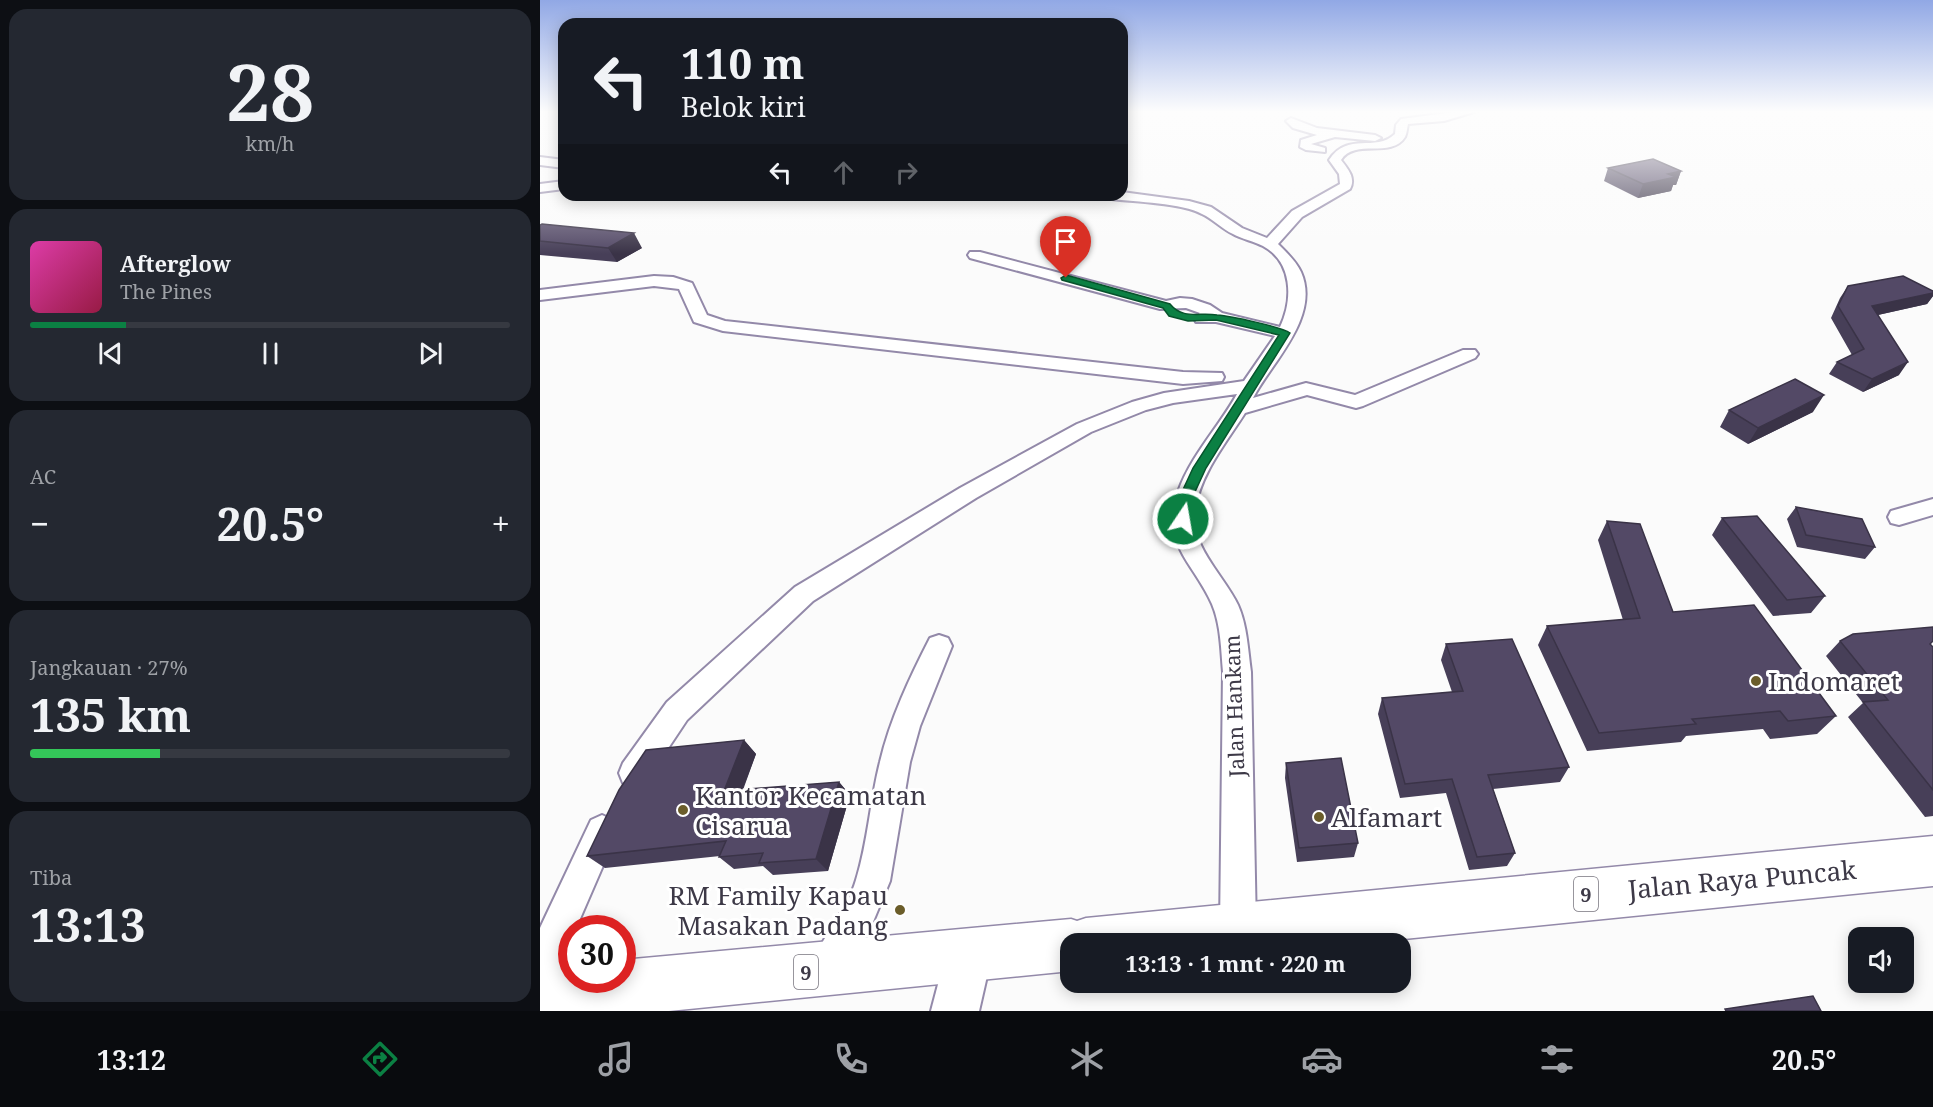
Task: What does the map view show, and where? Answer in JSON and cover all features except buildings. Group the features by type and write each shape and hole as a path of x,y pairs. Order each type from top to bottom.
{"highway":[{"name":"Jalan Raya Puncak","path":"1197,933 1933,861"},
{"name":"9","path":"540,996 1060,946"}],"main road":[{"path":"955,1011 969,954"}],"street":[{"path":"1128,197 1189,205 1206,210 1237,231 1270,244 1297,214 1346,186 1347,178 1335,159"},
{"path":"540,162 558,164"},
{"path":"540,188 558,186"},
{"name":"Jalan Hankam","path":"1238,929 1237,672 1234,643 1230,618 1224,603 1193,556 1183,519 1188,494 1199,468 1285,333 1296,304 1296,280 1289,265 1270,244"},
{"path":"975,255 1166,306 1173,314 1188,318 1216,317 1285,333"},
{"path":"540,295 664,281 686,286 700,318 723,326 1183,378 1254,380"},
{"path":"1238,409 1306,389 1356,402 1469,354"},
{"path":"540,969 616,800 677,711 804,594 968,493 1084,428 1139,406 1254,380"},
{"path":"1899,517 1933,507"},
{"path":"826,970 849,935 867,900 873,881 895,762 905,726 939,646"}],"place":[{"name":"Indomaret","path":"1756,681"},
{"name":"Kantor Kecamatan Cisarua","path":"683,810"},
{"name":"Alfamart","path":"1319,817"},
{"name":"RM Family Kapau Masakan Padang","path":"900,910"}],"route":[{"path":"1066,278 1166,306 1173,314 1188,318 1216,317 1285,333 1199,468 1186,500 1183,519"}]}
